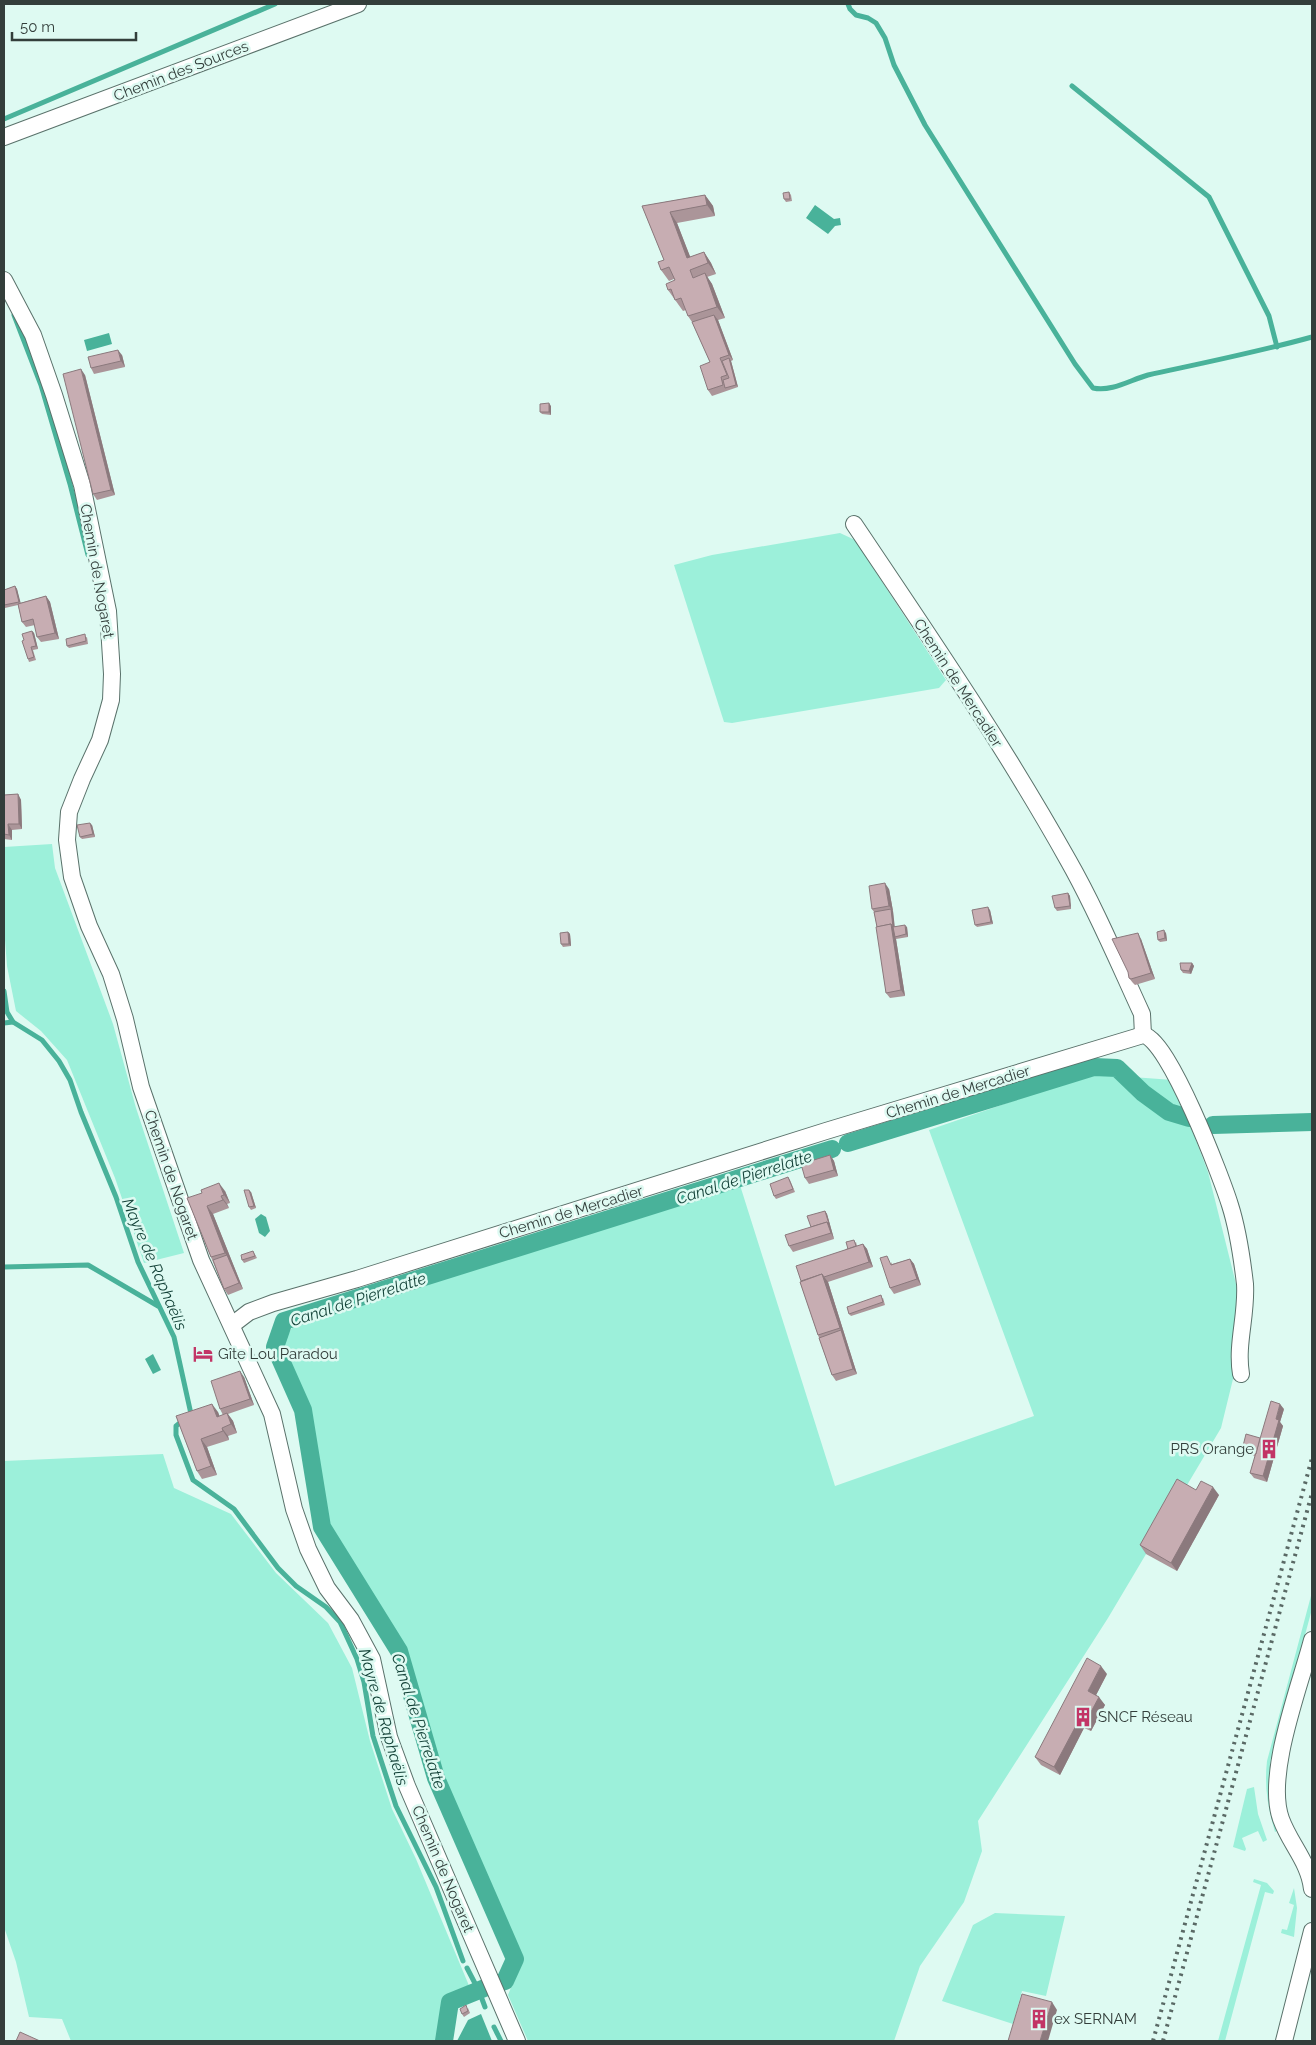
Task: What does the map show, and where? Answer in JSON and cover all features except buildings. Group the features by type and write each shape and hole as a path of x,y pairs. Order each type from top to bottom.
{"street":[{"name":"Chemin des Sources","path":"4,137 358,4"},
{"name":"Chemin de Nogaret","path":"4,280 33,335 82,485 108,611 112,674 111,700 100,740 69,812 67,840 72,877 89,926 111,974 141,1087 201,1260 272,1414 294,1509 308,1549 327,1588 351,1620 372,1659 389,1737 407,1786 517,2041"},
{"name":"Chemin de Mercadier","path":"232,1325 249,1312 273,1303 357,1279 826,1131 1144,1035 1142,1014 1068,859 996,742 854,524"},
{"path":"1144,1035 1157,1045 1173,1069 1209,1148 1231,1207 1245,1285 1244,1318 1238,1357 1241,1374"},
{"path":"1312,1640 1282,1745 1277,1780 1281,1819 1302,1857 1312,1889"},
{"path":"1284,2041 1312,1930"}],"shaded area":[{"path":"815,205 834,219 840,218 841,225 835,226 828,234 806,218"},
{"path":"109,333 112,344 87,351 84,340"},
{"path":"840,533 855,540 946,680 939,688 732,723 724,722 674,565 712,555"},
{"path":"52,844 55,868 113,1024 136,1108 184,1253 144,1263 115,1178 67,1060 41,1031 16,1011 7,966 4,927 4,847"},
{"path":"1091,1074 1173,1080 1208,1172 1238,1292 1233,1379 1221,1428 1108,1618 978,1821 982,1851 964,1902 920,1966 894,2041 528,2041 508,1995 522,1960 438,1774 403,1647 330,1528 310,1407 281,1346 293,1326 739,1182 835,1486 1034,1416 929,1130"},
{"path":"261,1214 266,1217 270,1231 265,1237 259,1233 255,1219"},
{"path":"153,1354 161,1370 153,1374 145,1359"},
{"path":"163,1454 174,1488 231,1514 276,1573 328,1623 352,1668 370,1741 392,1809 416,1859 470,1988 445,1996 437,2041 71,2041 62,2019 29,2017 16,1962 4,1927 4,1461"},
{"path":"1312,1592 1312,1609 1271,1761 1271,1796 1279,1830 1275,1832 1267,1797 1267,1761"},
{"path":"1254,1787 1258,1814 1267,1840 1263,1842 1258,1831 1242,1838 1245,1851 1233,1847 1247,1789"},
{"path":"1254,1879 1267,1883 1274,1891 1273,1894 1265,1892 1225,2041 1218,2041 1261,1885 1253,1882"},
{"path":"1294,1888 1297,1908 1294,1937 1281,1933 1282,1929 1287,1930 1294,1905 1289,1903"},
{"path":"995,1913 1065,1916 1046,1996 1022,1991 1013,2024 942,2001 973,1925"},
{"path":"481,2014 492,2041 457,2041 468,2020"}],"waterway":[{"path":"4,119 275,4"},
{"path":"848,4 856,15 868,18 876,23 885,38 894,65 925,125 1075,364 1093,388 1114,387 1148,375 1312,337"},
{"path":"1072,86 1209,197 1269,316 1277,347"},
{"path":"14,315 41,385 70,484 88,555"},
{"name":"Mayre de Raphaëlis","path":"4,991 7,1012 13,1022 42,1040 59,1061 70,1080 116,1197 138,1262 174,1337 191,1414 176,1426 176,1435 193,1480 234,1509 278,1568 296,1586 326,1607 340,1622 357,1659 364,1682 373,1736 396,1806 436,1887 463,1961"},
{"path":"4,1023 13,1022"},
{"name":"Canal de Pierrelatte","path":"848,1143 1094,1067 1117,1068 1143,1093 1169,1112 1189,1118"},
{"name":"Canal de Pierrelatte","path":"1213,1125 1312,1122"},
{"name":"Canal de Pierrelatte","path":"499,1983 505,1981 515,1959 436,1778 399,1651 322,1527 303,1410 275,1347 284,1321 832,1149"},
{"path":"4,1267 88,1265 158,1306"},
{"name":"Mayre de Raphaëlis","path":"467,1968 485,2007"},
{"name":"Canal de Pierrelatte","path":"444,2041 450,2002 487,1987"},
{"name":"Mayre de Raphaëlis","path":"494,2027 501,2041"}],"railway":[{"path":"1153,2041 1312,1458"},
{"path":"1163,2041 1312,1493"}],"place":[{"name":"Gîte Lou Paradou","path":"203,1354"},
{"name":"PRS Orange","path":"1269,1449"},
{"name":"SNCF Réseau","path":"1083,1717"},
{"name":"ex SERNAM","path":"1039,2019"}]}
